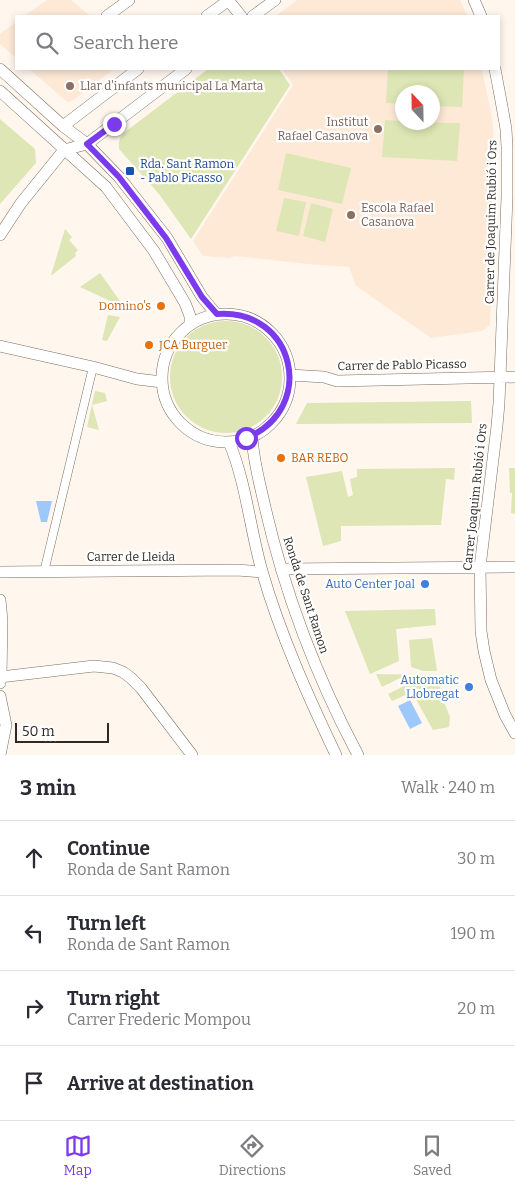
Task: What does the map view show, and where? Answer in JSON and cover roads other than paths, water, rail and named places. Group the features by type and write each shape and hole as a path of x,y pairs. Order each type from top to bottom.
{"street":[{"path":"108,15 129,0"},
{"path":"208,15 228,0 240,15"},
{"path":"254,15 275,0"},
{"path":"474,0 481,15"},
{"path":"0,69 63,126 87,144 119,177 166,238 202,297 217,314"},
{"path":"63,126 137,70"},
{"path":"0,235 21,203 64,150 87,144 185,70"},
{"name":"Carrer de Joaquim Rubió i Ors","path":"495,70 511,147 507,197 500,377"},
{"path":"0,91 106,187 154,251 185,303 190,316 190,325"},
{"path":"63,126 64,150"},
{"path":"217,314 248,318 270,331 284,351 290,375 289,390 280,412 265,428 252,436 229,442 202,437 180,422 166,400 162,382 163,366 168,350 178,336 190,325 203,318 217,314"},
{"path":"0,346 92,367 137,380 162,382"},
{"path":"44,572 92,367"},
{"name":"Carrer de Pablo Picasso","path":"290,375 324,377 338,381 515,377"},
{"name":"Carrer Joaquim Rubió i Ors","path":"500,377 497,426 480,567 481,631 491,680 505,715 515,733"},
{"name":"Ronda de Sant Ramon","path":"252,436 254,458 275,549 298,623 331,703 358,755"},
{"path":"229,442 237,462 262,572 274,609 298,670 336,755"},
{"path":"281,569 515,567"},
{"name":"Carrer de Lleida","path":"0,572 227,570 262,572"},
{"path":"0,600 2,620 0,679 94,666 113,668 123,672 141,688 192,755"},
{"path":"0,696 6,725 0,755"}],"water":[{"path":"36,501 52,501 47,522 41,522"},
{"path":"410,700 422,723 410,729 398,706"}],"place":[{"name":"Llar d'infants municipal La Marta","path":"70,86"},
{"name":"Institut Rafael Casanova","path":"378,129"},
{"name":"Rda. Sant Ramon - Pablo Picasso","path":"130,171"},
{"name":"Escola Rafael Casanova","path":"351,215"},
{"name":"Domino's","path":"161,306"},
{"name":"JCA Burguer","path":"149,345"},
{"name":"BAR REBO","path":"281,458"},
{"name":"Auto Center Joal","path":"425,584"},
{"name":"Automatic Llobregat","path":"469,687"}]}
